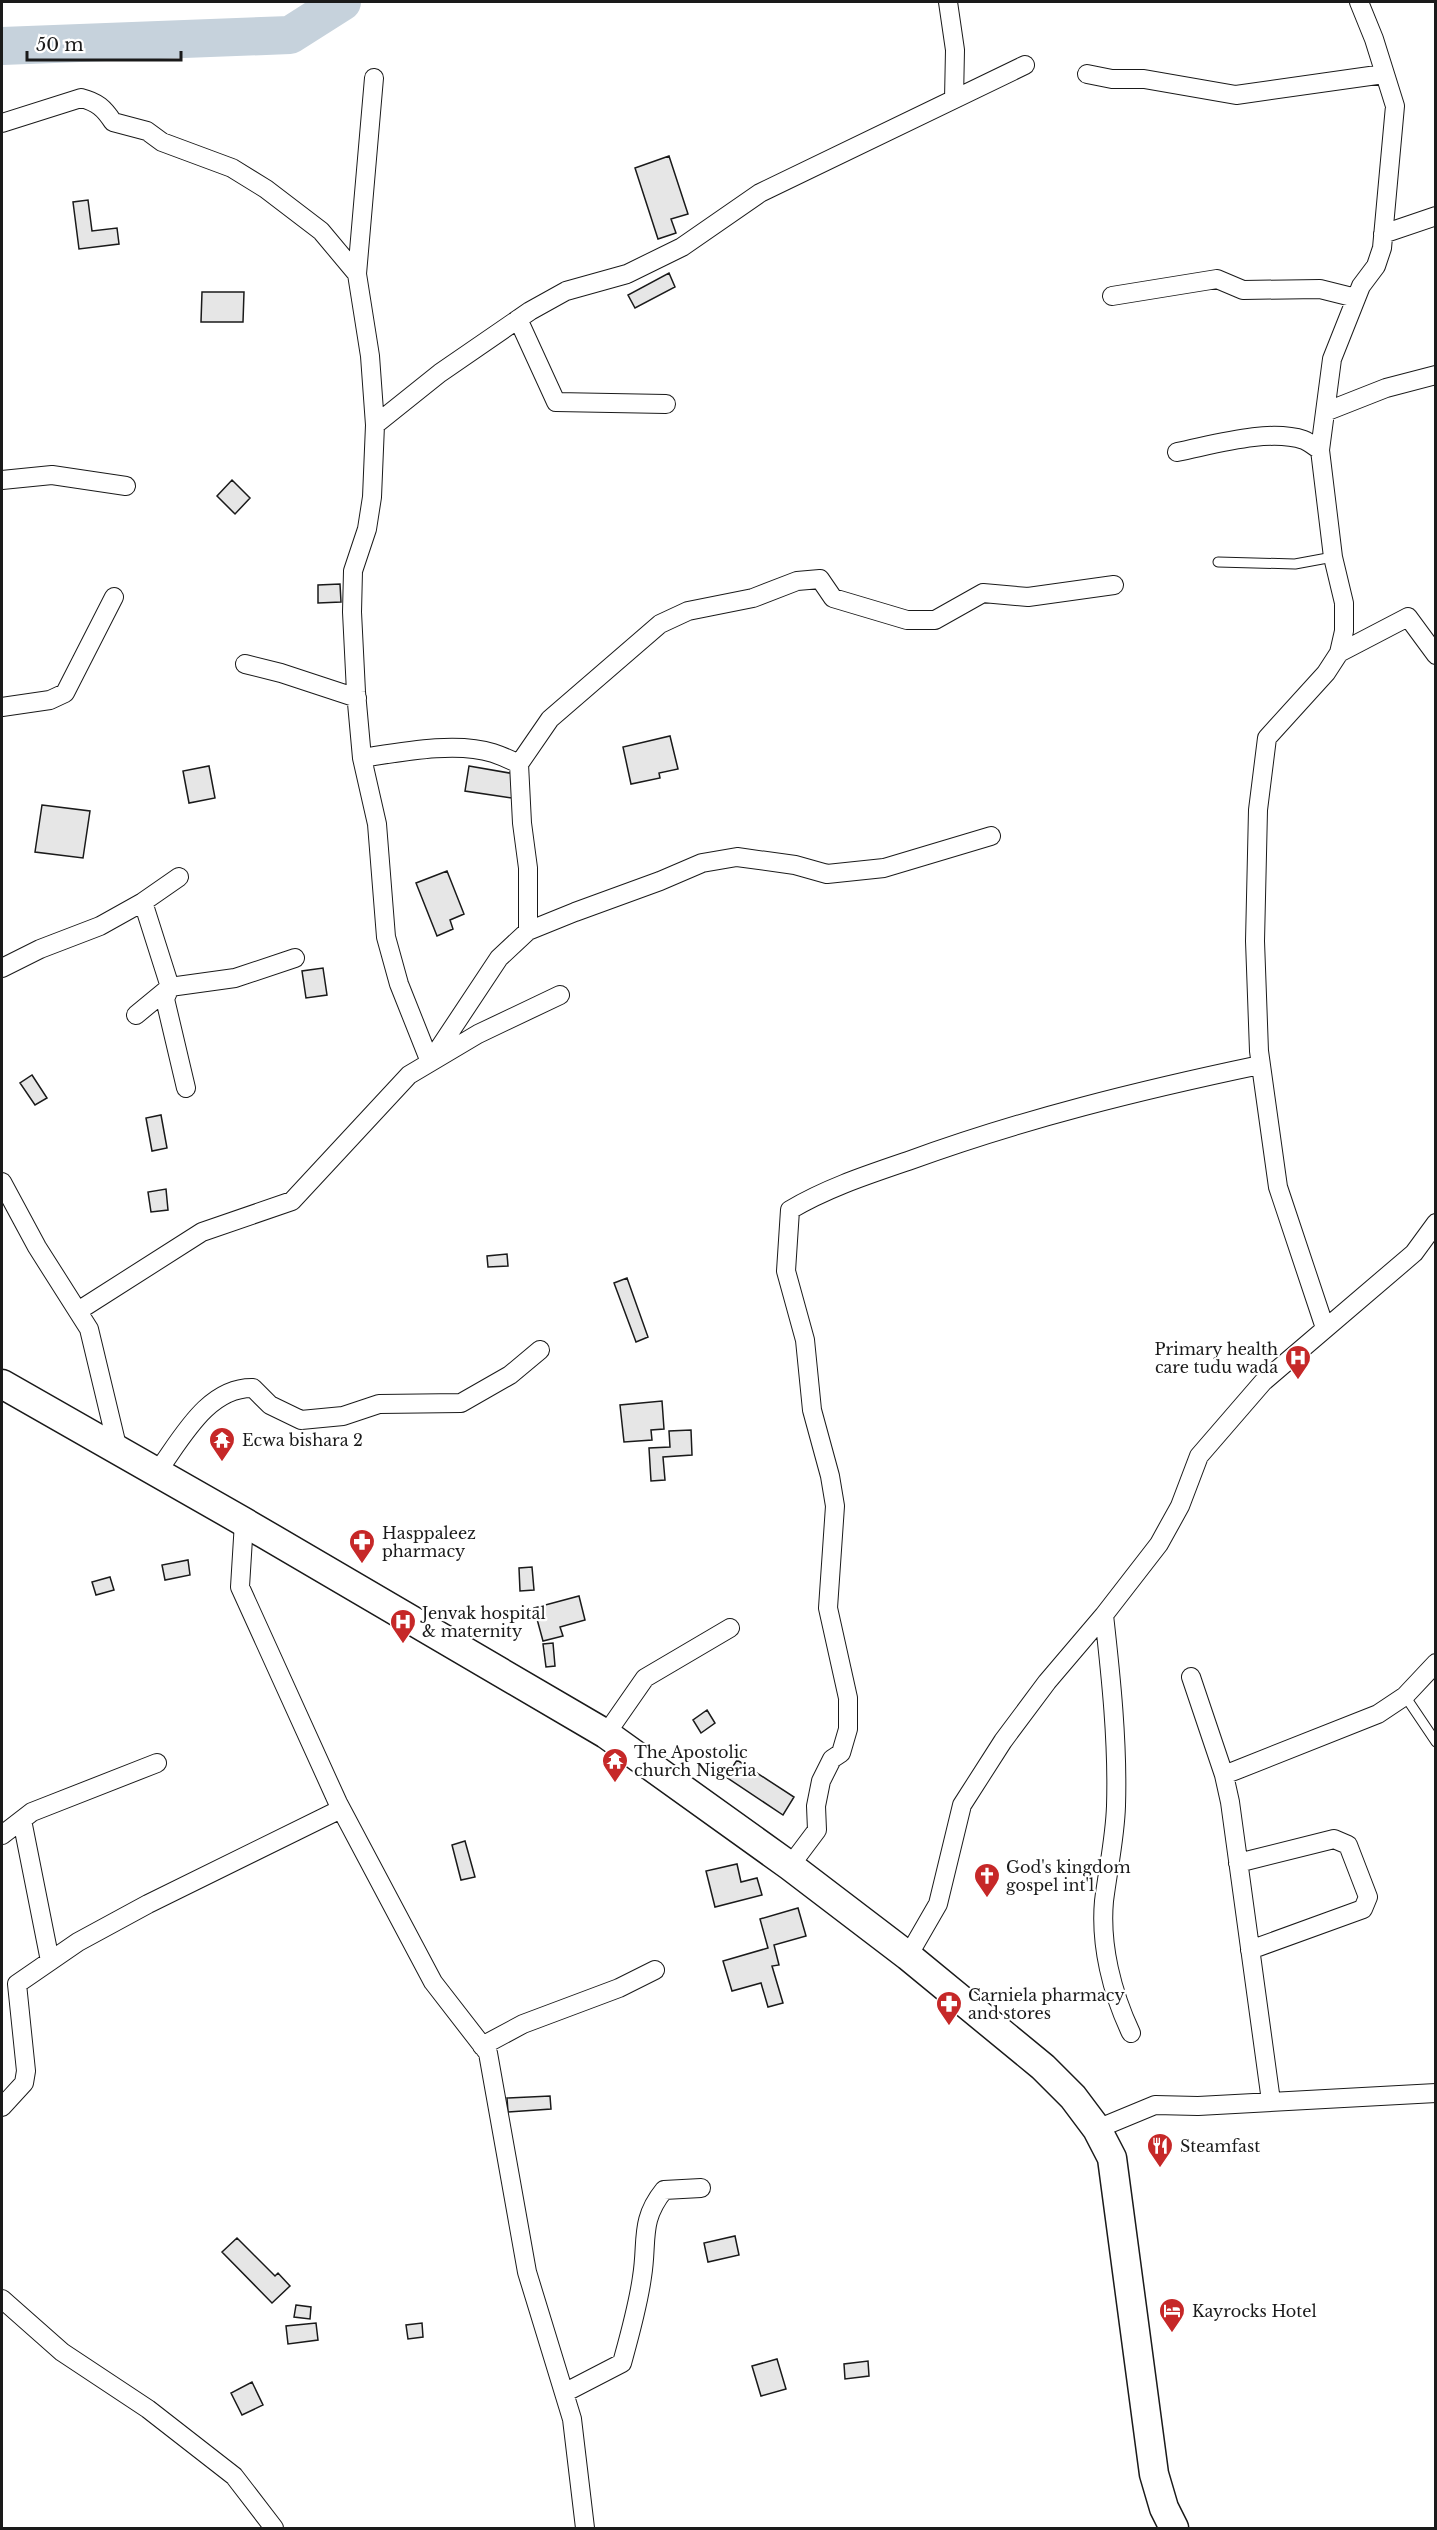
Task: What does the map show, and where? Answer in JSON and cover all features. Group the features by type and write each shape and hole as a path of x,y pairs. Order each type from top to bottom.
{"main road":[{"path":"2,1384 244,1522 606,1734 790,1866 908,1956 1042,2067 1073,2097 1096,2129 1112,2158 1154,2474 1164,2508 1174,2529"}],"street":[{"path":"948,2 955,50 954,99"},
{"path":"1325,1328 1278,1187 1260,1065 1255,941 1258,810 1267,738 1326,673 1339,653 1344,631 1344,603 1333,556 1320,450 1332,358 1361,286 1376,266 1382,248 1395,106 1374,39 1359,2"},
{"path":"375,425 440,373 518,319 566,291 627,274 682,248 760,193 1025,65"},
{"path":"1087,74 1112,79 1144,79 1236,95 1384,74"},
{"path":"374,78 357,274 370,356 375,425 372,497 369,519 353,571 352,612 362,758 377,824 386,937 399,984 430,1062"},
{"path":"2,123 81,98 93,101 104,107 113,122 147,131 162,142 232,168 257,183 321,231 357,274"},
{"path":"1383,234 1436,216"},
{"path":"1112,296 1217,279 1243,290 1320,289 1356,298"},
{"path":"518,319 556,402 666,404"},
{"path":"1325,412 1386,388 1436,375"},
{"path":"1177,452 1266,437 1304,441 1320,450"},
{"path":"2,480 52,475 126,486"},
{"path":"528,931 528,868 522,823 519,764 550,719 660,624 688,611 753,597 797,581 820,579 833,597 907,620 935,620 983,593 1028,597 1114,585"},
{"path":"2,707 50,700 65,693 114,597"},
{"path":"1339,653 1408,617 1436,655"},
{"path":"245,664 272,670 357,698"},
{"path":"362,758 406,751 464,748 492,753 519,764"},
{"path":"430,1062 499,958 528,931 702,863 737,857 795,865 827,874 884,868 991,836"},
{"path":"2,969 40,948 100,926 142,902 178,877"},
{"path":"142,902 170,987 165,999 186,1088"},
{"path":"136,1015 170,987 235,978 295,958"},
{"path":"78,1311 202,1232 292,1201 409,1074 478,1034 560,995"},
{"path":"790,1866 817,1830 816,1806 821,1781 832,1759 841,1753 848,1729 848,1698 828,1608 836,1506 812,1410 805,1340 786,1271 790,1210 818,1193 972,1137 1109,1099 1260,1065"},
{"path":"2,1182 37,1247 89,1329 118,1450"},
{"path":"908,1956 938,1904 962,1804 1003,1741 1041,1690 1104,1615 1159,1544 1180,1506 1199,1456 1263,1382 1414,1253 1436,1223"},
{"path":"157,1472 205,1407 240,1388 253,1388 270,1405 301,1420 343,1416 379,1404 461,1403 510,1375 540,1350"},
{"path":"244,1522 240,1587 340,1809 433,1982 488,2054 527,2272 572,2419 585,2529"},
{"path":"1104,1615 1113,1726 1116,1805 1104,1903 1106,1952 1118,2007 1131,2033"},
{"path":"606,1734 645,1677 730,1628"},
{"path":"1224,1775 1378,1714 1405,1696 1436,1663"},
{"path":"1191,1677 1224,1775 1271,2102"},
{"path":"2,1835 32,1812 157,1763"},
{"path":"2,2107 24,2083 26,2070 17,1984 78,1942 148,1904 340,1809"},
{"path":"22,1820 50,1962"},
{"path":"1238,1863 1334,1839 1348,1845 1368,1897 1363,1909 1250,1950"},
{"path":"482,2046 523,2024 619,1988 655,1970"},
{"path":"1096,2129 1155,2105 1198,2106 1436,2093"},
{"path":"564,2393 622,2362 643,2275 646,2228 652,2205 664,2190 701,2188"},
{"path":"2,2300 62,2352 148,2409 234,2476 274,2529"}],"lane":[{"path":"1218,562 1295,564 1333,556"},
{"path":"1405,1696 1436,1742"}],"building":[{"path":"669,156 688,214 671,219 676,233 658,239 635,168"},
{"path":"88,200 92,231 117,228 119,244 79,249 73,202"},
{"path":"669,273 675,287 635,308 628,295"},
{"path":"202,292 244,292 243,322 201,322"},
{"path":"232,480 250,498 235,514 217,496"},
{"path":"340,584 341,602 318,603 318,585"},
{"path":"670,736 678,769 659,773 660,778 631,784 623,747"},
{"path":"209,766 215,798 189,803 183,771"},
{"path":"469,766 515,774 512,798 465,791"},
{"path":"42,805 90,811 83,858 35,852"},
{"path":"447,871 464,914 450,920 453,929 437,936 416,883"},
{"path":"323,968 327,995 306,998 302,971"},
{"path":"32,1075 47,1098 35,1105 20,1083"},
{"path":"161,1115 167,1148 152,1151 146,1118"},
{"path":"166,1189 168,1210 151,1212 148,1192"},
{"path":"507,1254 508,1266 488,1267 487,1256"},
{"path":"627,1278 648,1337 636,1342 614,1283"},
{"path":"662,1401 664,1429 651,1430 652,1440 624,1442 620,1405"},
{"path":"691,1430 692,1455 663,1457 665,1480 651,1481 649,1448 670,1447 669,1431"},
{"path":"188,1560 190,1575 165,1580 162,1565"},
{"path":"532,1567 534,1590 520,1591 519,1568"},
{"path":"110,1577 114,1590 96,1595 92,1582"},
{"path":"579,1596 585,1620 560,1627 563,1636 543,1641 534,1608"},
{"path":"553,1643 555,1666 546,1667 543,1644"},
{"path":"707,1710 715,1723 701,1733 693,1720"},
{"path":"737,1760 794,1797 783,1815 726,1777"},
{"path":"465,1841 475,1877 461,1880 452,1845"},
{"path":"737,1864 741,1882 757,1878 762,1895 715,1907 706,1871"},
{"path":"798,1908 806,1936 774,1945 779,1965 772,1966 783,2003 768,2007 761,1983 732,1991 723,1961 768,1948 760,1919"},
{"path":"550,2096 551,2109 508,2112 507,2098"},
{"path":"735,2236 739,2255 708,2262 704,2243"},
{"path":"237,2238 275,2276 278,2273 290,2286 272,2303 222,2252"},
{"path":"296,2305 311,2307 310,2319 294,2317"},
{"path":"316,2323 318,2340 288,2344 286,2326"},
{"path":"422,2323 423,2337 408,2339 406,2325"},
{"path":"777,2359 786,2389 761,2396 752,2366"},
{"path":"868,2361 869,2376 845,2379 844,2364"},
{"path":"252,2382 263,2405 242,2415 231,2393"}],"waterway":[{"path":"2,46 290,35 342,2"}],"place":[{"name":"Primary health care tudu wada","path":"1298,1381"},
{"name":"Ecwa bishara 2","path":"222,1463"},
{"name":"Hasppaleez pharmacy","path":"362,1565"},
{"name":"Jenvak hospital & maternity","path":"403,1645"},
{"name":"The Apostolic church Nigeria","path":"615,1784"},
{"name":"God's kingdom gospel int'l","path":"987,1899"},
{"name":"Carniela pharmacy and stores","path":"949,2027"},
{"name":"Steamfast","path":"1160,2169"},
{"name":"Kayrocks Hotel","path":"1172,2334"}]}
